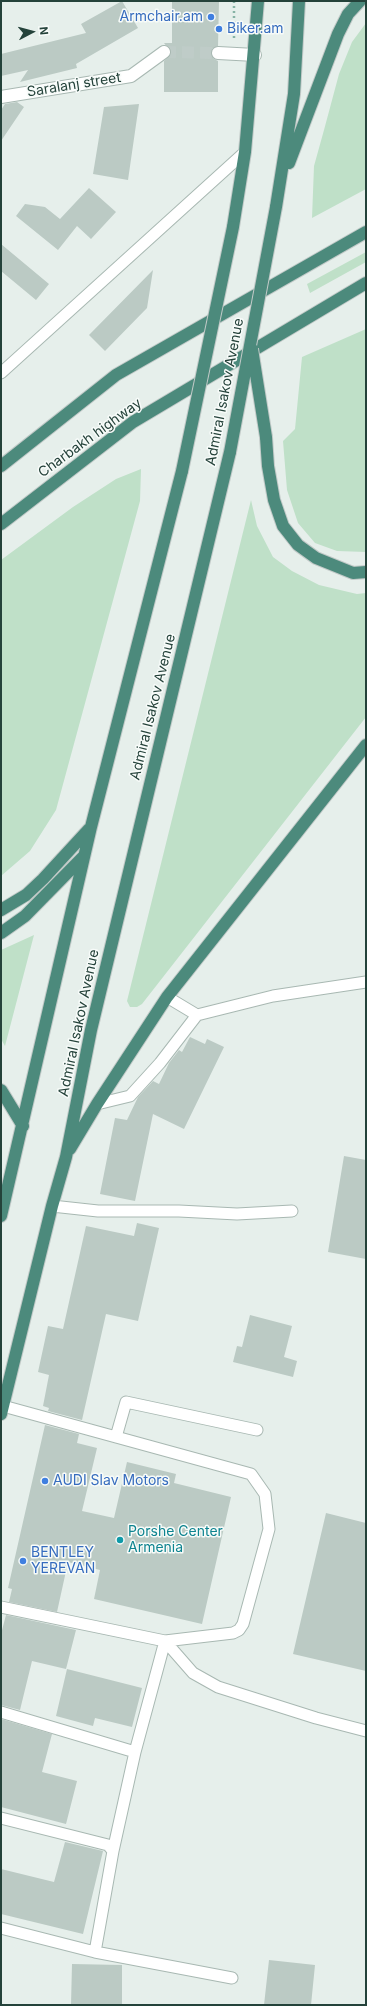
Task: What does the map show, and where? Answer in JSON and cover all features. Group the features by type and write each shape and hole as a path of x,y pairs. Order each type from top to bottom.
{"highway":[{"name":"Admiral Isakov Avenue","path":"1,1216 91,827 182,471 233,226 245,152 258,1"},
{"name":"Admiral Isakov Avenue","path":"2,1410 52,1206 66,1157 91,1030 230,452 280,186 294,94 299,1"},
{"path":"280,186 338,34 348,14 360,1"},
{"path":"1,466 116,375 366,232"},
{"name":"Charbakh highway","path":"1,524 133,422 366,283"},
{"path":"348,293 366,294"},
{"path":"251,340 266,437 268,466 274,500 283,526 298,545 316,558 353,573 366,572"},
{"path":"66,1157 97,1104 167,997 366,745"},
{"path":"1,910 26,895 43,879 91,827"},
{"path":"1,934 25,916 84,856"},
{"path":"1,1090 23,1126"}],"street":[{"name":"Saralanj street","path":"1,97 131,76 164,52"},
{"path":"218,52 254,55"}],"lane":[{"path":"1,373 245,152"},
{"path":"97,1104 130,1096 160,1063 197,1016 273,996 366,982"},
{"path":"167,997 197,1016"},
{"path":"52,1206 98,1211 179,1211 237,1214 292,1211"},
{"path":"116,1437 126,1402 257,1430"},
{"path":"1,1607 165,1641 233,1633 239,1630 243,1624 269,1529 265,1494 251,1474 116,1437 2,1410"},
{"path":"165,1641 193,1673 218,1687 316,1718 366,1731"},
{"path":"95,1952 113,1851 135,1752 165,1641"},
{"path":"1,1712 135,1752"},
{"path":"1,1818 108,1845 113,1851"},
{"path":"1,1928 95,1952 232,1978"}],"path":[{"path":"233,54 234,1"}],"green space":[{"path":"366,23 366,189 312,218 314,166 339,74 352,42"},
{"path":"366,252 366,262 310,293 307,284"},
{"path":"366,329 366,552 337,551 315,543 298,523 287,490 283,441 295,429 302,357"},
{"path":"141,469 140,501 56,810 30,851 1,876 1,560 73,507 116,479"},
{"path":"251,500 257,526 273,557 292,571 319,585 357,594 366,593 366,717 142,1004 137,1007 130,1007 127,1001"},
{"path":"34,935 5,1046 1,1039 1,950"}],"building":[{"path":"122,1 138,28 76,64 77,68 20,82 28,70 1,76 1,54 86,33 81,24"},
{"path":"172,1 219,1 218,46 212,49 211,53 214,59 218,61 218,92 164,92 164,61 171,55 171,52 164,43 172,43"},
{"path":"17,102 24,107 1,141 1,110 5,104"},
{"path":"139,104 128,180 93,174 104,107"},
{"path":"89,188 116,212 91,239 77,226 58,250 16,216 25,204 45,207 60,219"},
{"path":"1,244 49,284 36,300 1,271"},
{"path":"153,270 147,308 105,351 89,335"},
{"path":"190,1037 205,1044 207,1039 224,1047 184,1129 153,1114 135,1201 100,1194 115,1118 127,1120 138,1097 153,1081 159,1084 169,1063 179,1050 182,1052"},
{"path":"344,1156 366,1160 366,1259 328,1252"},
{"path":"137,1223 159,1228 138,1321 106,1314 82,1420 48,1411 49,1408 43,1406 49,1375 38,1372 48,1326 63,1329 86,1226 134,1236"},
{"path":"250,1315 292,1326 284,1357 297,1361 293,1377 233,1362 237,1346 242,1347"},
{"name":"Porshe Center Armenia","path":"45,1425 79,1434 77,1443 97,1448 82,1511 114,1518 127,1462 176,1474 174,1483 231,1497 202,1624 94,1599 100,1570 68,1562 57,1612 9,1602 12,1589 8,1588"},
{"path":"326,1513 366,1523 366,1671 293,1654"},
{"path":"6,1615 76,1630 66,1669 32,1661 20,1710 1,1705 1,1634"},
{"path":"67,1669 142,1688 132,1727 95,1718 93,1726 56,1716"},
{"path":"1,1719 52,1734 42,1772 77,1781 66,1824 1,1807"},
{"path":"65,1842 103,1851 83,1934 1,1914 1,1869 54,1882"},
{"path":"269,1960 315,1965 311,2005 264,2005"},
{"path":"72,1964 122,1965 122,2005 71,2005"}],"tunnel":[{"path":"164,52 218,53"}],"place":[{"name":"Armchair.am","path":"211,17"},
{"name":"Biker.am","path":"219,29"},
{"name":"AUDI Slav Motors","path":"45,1481"},
{"name":"Porshe Center Armenia","path":"120,1540"},
{"name":"BENTLEY YEREVAN","path":"23,1561"}]}
